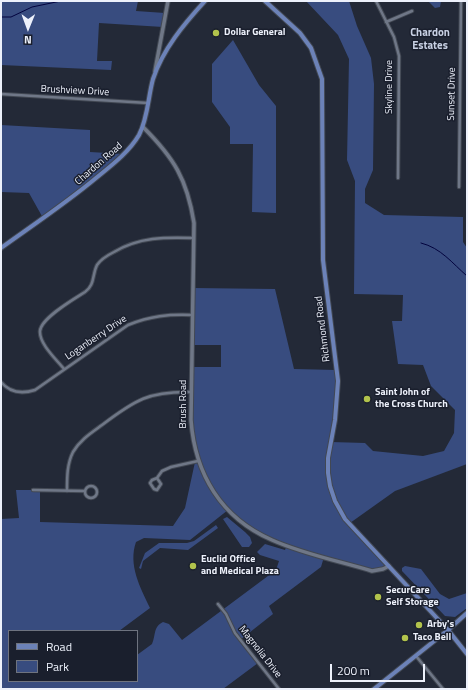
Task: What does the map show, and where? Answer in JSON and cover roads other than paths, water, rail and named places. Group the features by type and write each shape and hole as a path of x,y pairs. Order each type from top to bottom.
{"main road":[{"name":"Chardon Road","path":"1,248 72,198 132,146 143,127 154,78 176,35 205,1"},
{"name":"Richmond Road","path":"265,1 300,33 311,48 322,79 323,260 338,381 335,420 328,458 330,486 335,501 345,519 448,630 467,654"},
{"path":"374,689 467,613"}],"street":[{"path":"154,78 168,1"},
{"name":"Skyline Drive","path":"376,1 397,45 399,56 398,178"},
{"name":"Sunset Drive","path":"459,187 461,1"},
{"path":"386,22 412,11"},
{"name":"Brushview Drive","path":"1,94 148,103"},
{"name":"Brush Road","path":"143,127 163,147 177,168 191,205 193,238 191,392 192,433 198,462 206,479 219,499 251,529 273,540 372,571 389,566"},
{"path":"64,369 41,338 40,328 46,320 88,290 94,280 97,266 101,261 120,248 145,239 193,238"},
{"name":"Loganberry Drive","path":"1,382 6,388 15,392 26,393 35,390 115,333 136,322 156,316 192,315"},
{"path":"67,491 69,463 79,443 86,437 130,404 144,397 160,392 191,392"},
{"path":"157,478 162,484 157,490 150,485 150,482 154,478 157,478 162,471 171,467 198,462"},
{"path":"33,490 85,491 87,488 92,486 96,489 97,494 90,498 85,491"},
{"name":"Magnolia Drive","path":"218,604 226,614 235,634 279,689"},
{"path":"416,656 443,689"}],"waterway":[{"path":"1,17 11,17 32,7 61,1"},
{"path":"421,243 435,248 467,276"}],"place":[{"name":"Dollar General","path":"216,33"},
{"name":"Saint John of the Cross Church","path":"367,399"},
{"name":"Euclid Office and Medical Plaza","path":"193,566"},
{"name":"SecurCare Self Storage","path":"378,597"},
{"name":"Arby's","path":"419,625"},
{"name":"Taco Bell","path":"405,638"}],"district":[{"name":"Chardon Estates","path":"430,39"}]}
